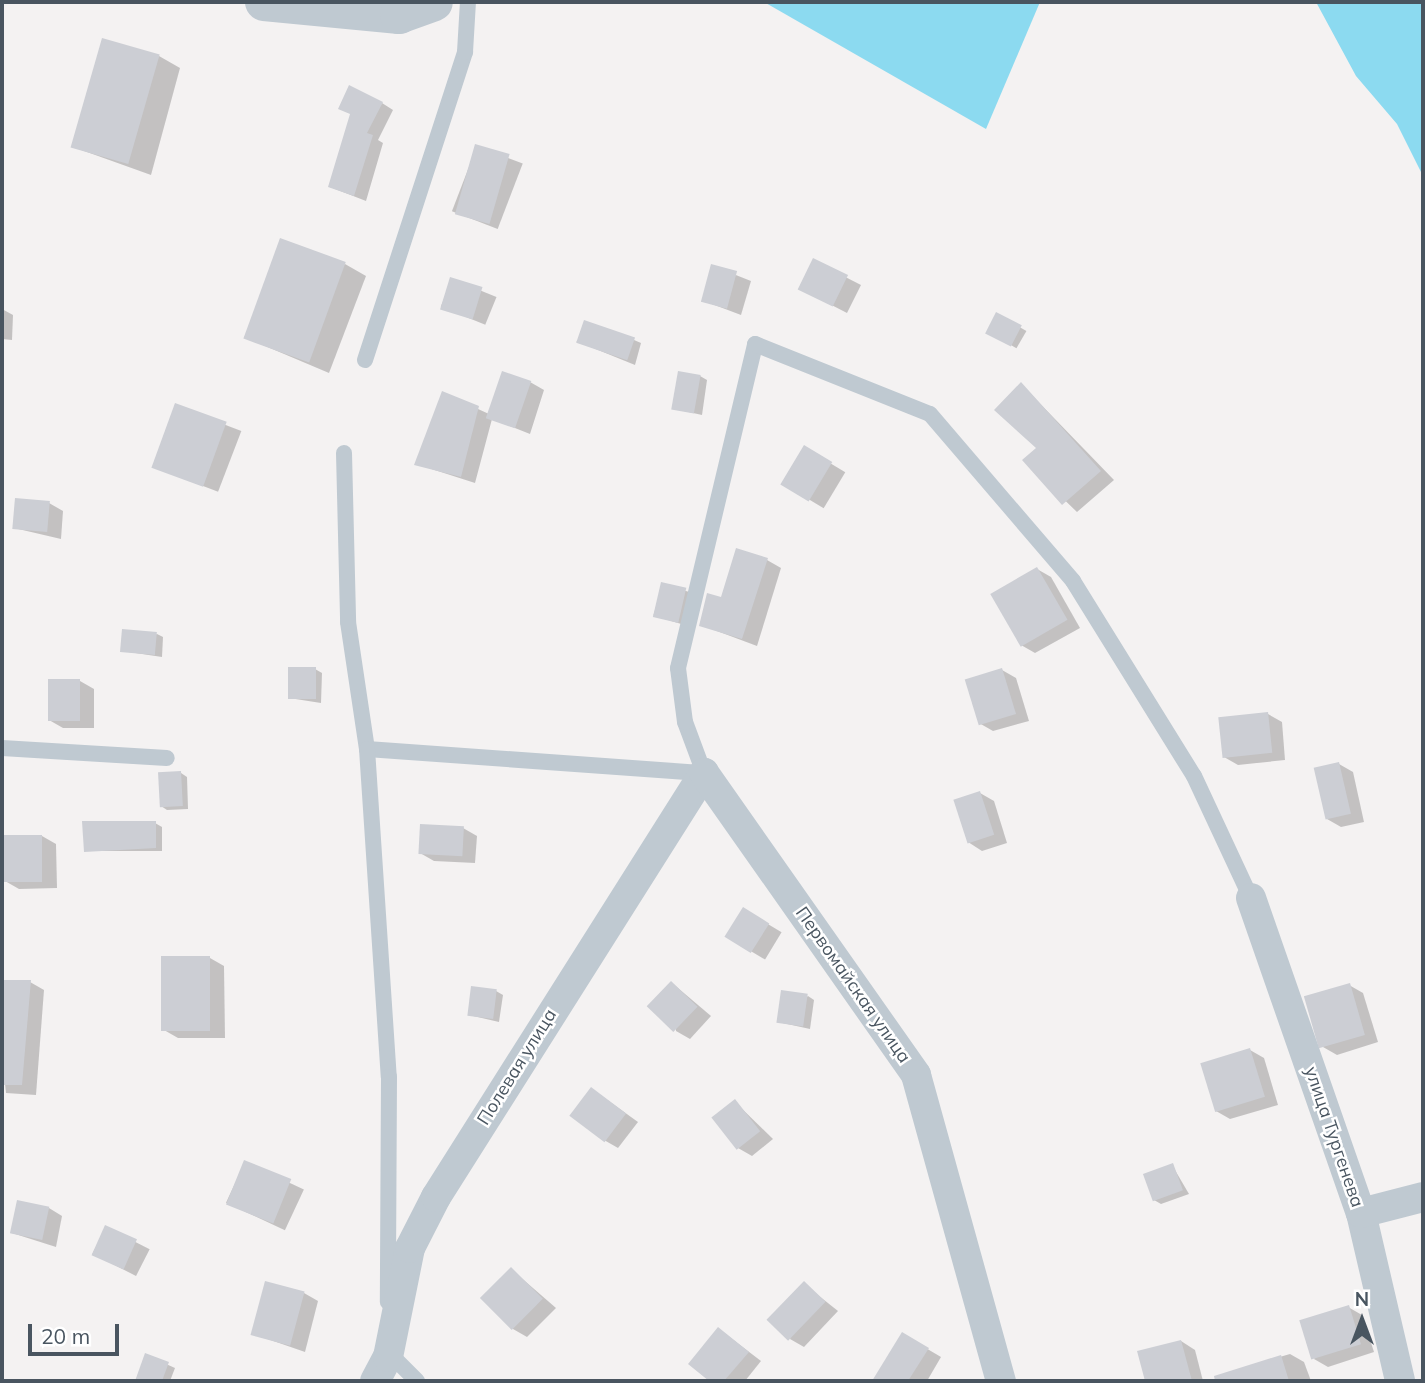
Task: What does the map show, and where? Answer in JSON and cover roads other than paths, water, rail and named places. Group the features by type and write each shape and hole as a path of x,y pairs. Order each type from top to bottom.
{"street":[{"path":"264,2 399,15 434,2"},
{"name":"Полевая улица","path":"381,1369 410,1248 436,1197 704,773"},
{"name":"Первомайская улица","path":"704,773 916,1075 1001,1381"},
{"name":"улица Тургенева","path":"1251,898 1361,1213 1401,1381"},
{"path":"1361,1213 1423,1197"}],"lane":[{"path":"365,360 466,52 468,2"},
{"path":"367,749 704,773 685,722 678,668 755,344 930,414 1073,581 1194,776 1251,898"},
{"path":"344,453 348,622 367,749 389,1077 381,1369 417,1381"},
{"path":"2,748 167,758"}],"water":[{"path":"764,2 1040,2 986,129"},
{"path":"1316,2 1423,2 1423,176 1397,124 1356,76"}]}
